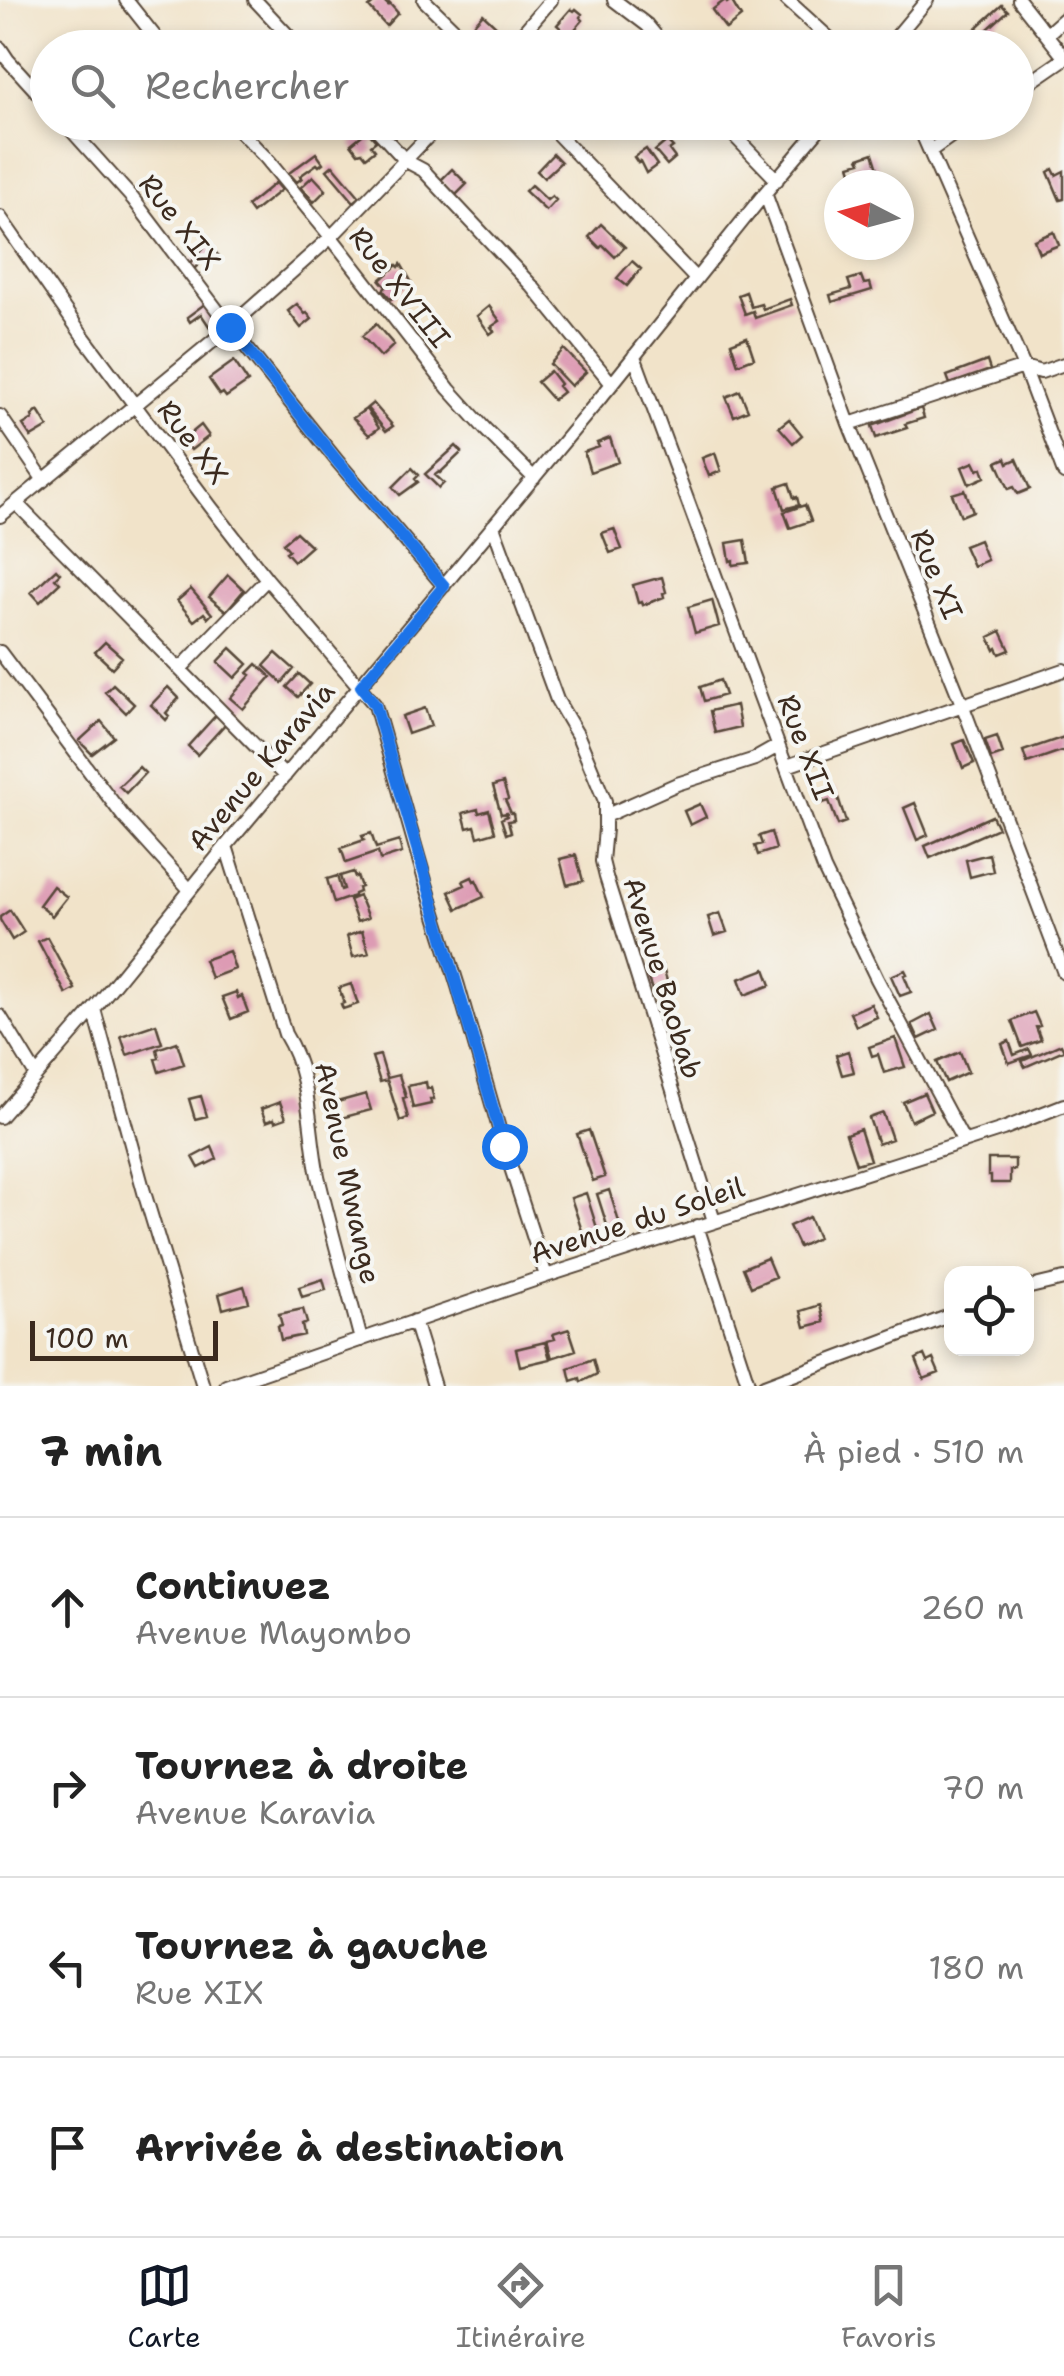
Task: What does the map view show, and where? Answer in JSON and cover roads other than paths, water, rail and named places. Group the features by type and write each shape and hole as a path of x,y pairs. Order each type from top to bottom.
{"street":[{"path":"126,0 150,30"},
{"path":"255,0 283,30"},
{"path":"424,0 455,30"},
{"path":"525,30 551,0"},
{"path":"614,0 650,30"},
{"path":"787,0 820,30"},
{"path":"902,30 927,0"},
{"path":"1019,0 1064,58 1034,79"},
{"path":"1047,34 1064,18"},
{"path":"0,48 30,84"},
{"name":"Rue XIX","path":"80,140 134,200 338,462 444,586"},
{"name":"Rue XVIII","path":"248,140 330,237 449,389 534,478"},
{"path":"387,140 406,161 424,170 532,286 612,384"},
{"path":"0,516 230,327 330,237 425,140"},
{"path":"563,140 696,279"},
{"path":"739,140 777,180"},
{"name":"Avenue Karavia","path":"0,1117 94,1009 810,140"},
{"path":"925,140 1024,367 1064,473"},
{"path":"930,151 946,140"},
{"name":"Rue XI","path":"765,193 849,424 962,704 1064,973"},
{"name":"Rue XX","path":"0,217 83,336 267,579 375,705 546,1276"},
{"name":"Rue XII","path":"634,356 824,869 877,979 963,1140"},
{"path":"849,424 1024,367 1040,372 1064,364"},
{"path":"0,416 43,479"},
{"path":"16,503 285,776"},
{"name":"Avenue Baobab","path":"493,526 557,700 594,769 605,801 602,860 606,877 714,1221"},
{"path":"180,670 267,579"},
{"path":"0,652 123,816 190,890"},
{"path":"787,766 1064,670"},
{"path":"606,816 678,784 755,759 778,746"},
{"name":"Avenue Mwange","path":"226,846 285,1034 296,1052 306,1085 318,1173 361,1340"},
{"path":"94,1009 203,1386"},
{"path":"0,1016 36,1075"},
{"name":"Avenue du Soleil","path":"226,1386 1064,1105"},
{"path":"697,1226 749,1386"},
{"path":"1034,1286 1064,1279"},
{"path":"764,1386 944,1318"},
{"path":"414,1322 434,1386"}]}
